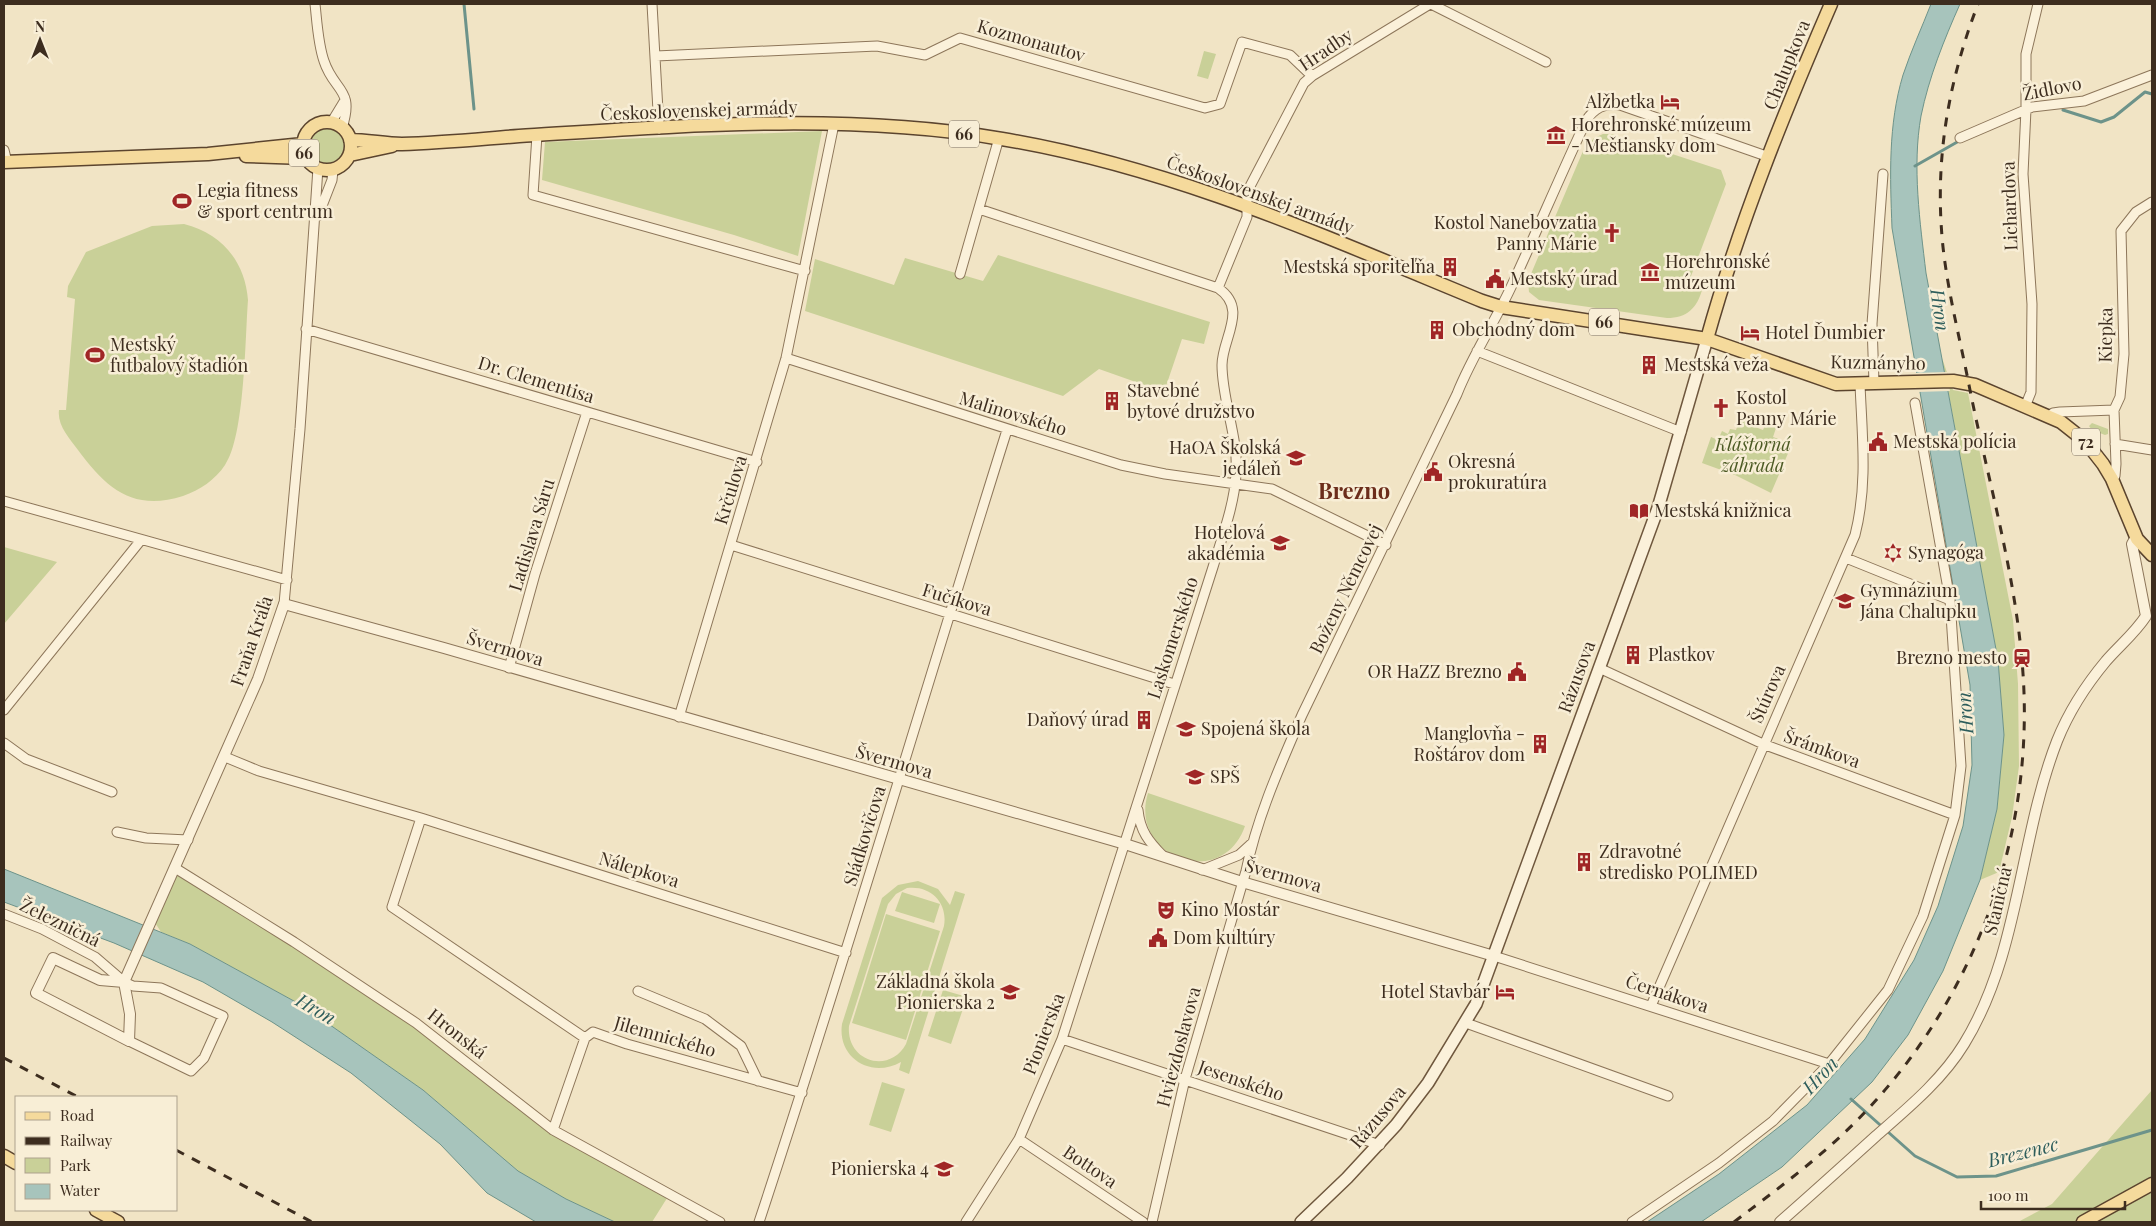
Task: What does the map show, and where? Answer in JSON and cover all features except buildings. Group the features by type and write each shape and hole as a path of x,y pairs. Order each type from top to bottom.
{"main road":[{"name":"Chalupkova","path":"1707,338 1730,263 1769,157 1831,4"},
{"name":"Československej armády","path":"350,140 399,144 659,128 834,124 924,129 999,138 1130,167 1248,205 1482,301 1501,307"},
{"name":"66","path":"306,158 303,144 306,134 313,127 337,125 350,140"},
{"path":"350,140 350,155"},
{"name":"66","path":"208,154 303,144"},
{"name":"Československej armády","path":"333,170 344,163 350,155 399,144"},
{"name":"66","path":"5,158 208,154 306,158 318,168 333,170"},
{"name":"66","path":"1501,307 1707,338"},
{"name":"Kuzmányho","path":"1707,338 1836,384 1953,381 1975,385 2049,417 2065,425 2085,441 2104,464 2136,537"},
{"name":"Rázusova","path":"1300,1222 1380,1145 1428,1083 1466,1022 1494,956 1658,508 1707,338"},
{"name":"72","path":"2136,537 2152,555"},
{"path":"4,1156 15,1162"},
{"path":"2083,1222 2152,1184"},
{"path":"98,1211 118,1222"}],"street":[{"path":"316,4 324,62 345,93 347,110 337,125"},
{"path":"652,4 659,128"},
{"path":"1430,4 1546,62"},
{"name":"Hradby","path":"1218,288 1247,217 1247,192 1304,83 1312,76 1430,4"},
{"name":"Lichardova","path":"2026,407 2031,392 2032,314 2023,174 2026,54 2038,4"},
{"name":"Kozmonautov","path":"656,56 877,46 925,56 960,38 1205,108 1220,104 1242,42 1290,54 1312,76"},
{"name":"Židlovo","path":"1960,138 2039,104 2084,101 2152,75"},
{"name":"Boženy Němcovej","path":"1242,882 1251,844 1302,716 1477,351 1501,307 1586,121 1601,106 1620,106 1769,157"},
{"name":"Krčulova","path":"679,717 757,462 786,358 834,124"},
{"path":"537,135 533,194 805,271"},
{"path":"960,274 999,138"},
{"name":"Fraňa Kráľa","path":"124,982 225,757 258,679 284,604 318,168"},
{"name":"Fraňa Kráľa","path":"314,226 332,180 333,170"},
{"path":"1874,383 1872,324 1883,174"},
{"name":"Kiepka","path":"2112,479 2115,476 2116,464 2114,410 2120,397 2124,354 2121,231 2136,212 2152,202"},
{"path":"979,209 1218,288 1227,295 1232,306 1232,326 1222,365 1236,464 1235,483"},
{"name":"Dr. Clementisa","path":"306,329 757,462"},
{"path":"1477,351 1681,432"},
{"name":"Malinovského","path":"786,358 1008,430 1142,470 1262,486 1285,494 1386,544"},
{"name":"Štúrova","path":"1651,1006 1855,535 1863,490 1864,456 1860,384"},
{"path":"1632,1222 1719,1163 1773,1121 1829,1064 1866,1020 1888,990 1923,916 1955,815 1961,766 1950,600 1915,403"},
{"path":"2049,417 2053,413 2060,412 2114,410"},
{"name":"Ladislava Sáru","path":"509,668 535,574 587,412"},
{"name":"Sládkovičova","path":"759,1222 802,1093 900,781 948,614 1008,430"},
{"path":"2115,444 2152,450"},
{"name":"Laskomerského","path":"1125,844 1174,684 1216,558 1235,483"},
{"path":"4,501 287,580"},
{"name":"Staničná","path":"1780,1222 1895,1120 1949,1065 1979,1018 2003,950 2040,794 2058,740 2074,705 2090,680 2149,618 2132,544 2136,537"},
{"path":"4,710 141,540"},
{"name":"Fučíkova","path":"731,545 1174,684"},
{"path":"1846,558 1950,600"},
{"name":"Švermova","path":"284,604 1125,844 1202,870 1494,956"},
{"name":"Šrámkova","path":"1599,668 1763,744 1955,815"},
{"path":"4,743 26,759 112,792"},
{"name":"Nálepkova","path":"225,757 258,771 421,818 846,953"},
{"name":"Laskomerského","path":"1139,798 1139,822 1146,838 1163,857"},
{"path":"421,818 392,907 586,1038 553,1130"},
{"path":"117,832 146,838 188,840"},
{"name":"Pionierska","path":"966,1222 1019,1139 1062,1039 1125,844"},
{"path":"1202,870 1239,855 1251,844"},
{"name":"Hronská","path":"175,868 294,942 416,1022 553,1130 720,1222"},
{"name":"Hviezdoslavova","path":"1152,1222 1185,1079 1242,882"},
{"name":"Železničná","path":"4,914 42,929 95,957 124,982 133,986 161,988 223,1016 204,1058 191,1071 36,993 53,958 100,980 124,982"},
{"name":"Černákova","path":"1494,956 1829,1064"},
{"path":"124,982 130,1014 129,1041"},
{"path":"638,991 706,1019 741,1046 758,1080"},
{"path":"1466,1022 1668,1096"},
{"name":"Jilemnického","path":"586,1038 593,1032 802,1093"},
{"name":"Jesenského","path":"1062,1039 1380,1145"},
{"name":"Bottova","path":"1019,1139 1143,1222"}],"green space":[{"path":"1204,51 1216,54 1208,79 1197,76"},
{"path":"327,127 339,133 345,145 339,157 327,163 315,157 309,145 315,133"},
{"path":"822,131 798,256 734,235 542,180 545,142"},
{"path":"1603,134 1611,134 1721,170 1726,184 1688,284 1702,290 1694,307 1686,314 1667,318 1539,300 1529,292 1528,281 1583,151 1594,138"},
{"name":"Mestský futbalový štadión","path":"184,224 209,234 229,251 242,273 246,286 248,300 245,362 240,410 232,451 225,465 212,480 201,488 183,496 149,501 122,493 110,485 89,464 68,436 60,421 59,410 66,410 75,299 67,297 68,286 86,252 152,226"},
{"path":"998,255 1210,322 1204,344 1182,339 1164,392 1099,369 1063,396 805,311 815,259 894,285 905,258 983,281"},
{"path":"1942,358 1953,390 1968,393 2013,620 2018,684 2019,766 2012,817 1999,872 1980,880 1997,809 2004,735 1998,660"},
{"name":"Kláštorná záhrada","path":"1741,416 1753,416 1750,425 1763,430 1767,421 1777,425 1773,437 1792,444 1771,493 1735,475 1702,463 1711,437 1718,440 1722,431 1728,434 1730,429 1736,430"},
{"path":"2092,423 2108,429 2108,434 2105,435 2092,430 2089,426"},
{"path":"4,547 57,562 4,624"},
{"path":"1148,793 1245,826 1233,846 1217,858 1199,861 1180,858 1164,849 1151,834 1145,816"},
{"path":"175,868 416,1023 553,1130 669,1195 652,1222 615,1222 566,1199 518,1171 423,1090 303,1006 190,944 161,932 152,918"},
{"path":"918,881 938,889 950,905 955,891 965,894 909,1074 899,1070 901,1062 890,1067 878,1068 858,1062 845,1047 842,1036 842,1024 882,898 898,885","holes":["907,888 923,889 936,897 943,910 944,926 906,1044 899,1054 889,1059 880,1061 870,1060 854,1048 850,1038 849,1026 888,904 896,894"]},
{"path":"902,892 940,904 934,923 895,911"},
{"path":"886,914 940,931 906,1040 852,1023"},
{"path":"943,990 967,997 951,1044 928,1036"},
{"path":"882,1082 905,1089 891,1132 869,1125"},
{"path":"2152,1090 2152,1222 2018,1222 2052,1204"}],"water":[{"path":"1931,4 1960,4 1928,87 1918,135 1917,175 1926,273 1998,660 2004,735 1997,809 1980,880 1943,971 1908,1035 1872,1082 1782,1167 1701,1222 1647,1222 1719,1174 1807,1105 1865,1039 1914,960 1938,906 1963,826 1972,765 1970,685 1892,228 1891,151 1898,94 1903,75"},
{"path":"4,869 190,944 303,1006 423,1090 518,1171 566,1199 615,1222 536,1222 487,1193 440,1144 351,1073 272,1022 203,982 114,943 4,902"}],"pier":[{"path":"1947,372 1950,391 1917,392 1913,373"}],"waterway":[{"path":"464,4 474,109"},
{"path":"2063,110 2101,122 2114,117 2145,92 2152,94"},
{"path":"1915,166 1959,141"},
{"name":"Brezenec","path":"1851,1099 1915,1156 1957,1177 1996,1176 2152,1130"}],"railway":[{"path":"1734,1222 1836,1141 1867,1110 1907,1063 1941,1012 1970,958 1992,902 2009,843 2020,783 2024,722 2022,661 2013,591 1951,299 1945,264 1941,215 1942,153 1951,93 1978,4"},
{"path":"4,1058 76,1096"},
{"path":"178,1151 312,1222"}],"place":[{"name":"Alžbetka","path":"1670,102"},
{"name":"Horehronské múzeum - Meštiansky dom","path":"1556,135"},
{"name":"Legia fitness & sport centrum","path":"182,201"},
{"name":"Kostol Nanebovzatia Panny Márie","path":"1612,233"},
{"name":"Mestská sporiteľňa","path":"1450,267"},
{"name":"Horehronské múzeum","path":"1650,272"},
{"name":"Mestský úrad","path":"1495,279"},
{"name":"Obchodný dom","path":"1437,330"},
{"name":"Hotel Ďumbier","path":"1750,333"},
{"name":"Mestský futbalový štadión","path":"95,355"},
{"name":"Mestská veža","path":"1649,365"},
{"name":"Stavebné bytové družstvo","path":"1112,401"},
{"name":"Kostol Panny Márie","path":"1721,408"},
{"name":"Mestská polícia","path":"1878,442"},
{"name":"HaOA Školská jedáleň","path":"1296,458"},
{"name":"Okresná prokuratúra","path":"1433,472"},
{"name":"Mestská knižnica","path":"1639,511"},
{"name":"Hotelová akadémia","path":"1280,543"},
{"name":"Synagóga","path":"1893,553"},
{"name":"Gymnázium Jána Chalupku","path":"1845,601"},
{"name":"Plastkov","path":"1633,655"},
{"name":"Brezno mesto","path":"2022,658"},
{"name":"OR HaZZ Brezno","path":"1517,672"},
{"name":"Daňový úrad","path":"1144,720"},
{"name":"Spojená škola","path":"1186,729"},
{"name":"Manglovňa - Roštárov dom","path":"1540,744"},
{"name":"SPŠ","path":"1195,777"},
{"name":"Zdravotné stredisko POLIMED","path":"1584,862"},
{"name":"Kino Mostár","path":"1166,910"},
{"name":"Dom kultúry","path":"1158,938"},
{"name":"Základná škola Pionierska 2","path":"1010,992"},
{"name":"Hotel Stavbár","path":"1505,992"},
{"name":"Pionierska 4","path":"944,1169"}],"district":[{"name":"Brezno","path":"1354,491"}],"water label":[{"name":"Hron","path":"1940,310"},
{"name":"Hron","path":"1965,713"},
{"name":"Hron","path":"316,1009"},
{"name":"Hron","path":"1820,1075"}]}
